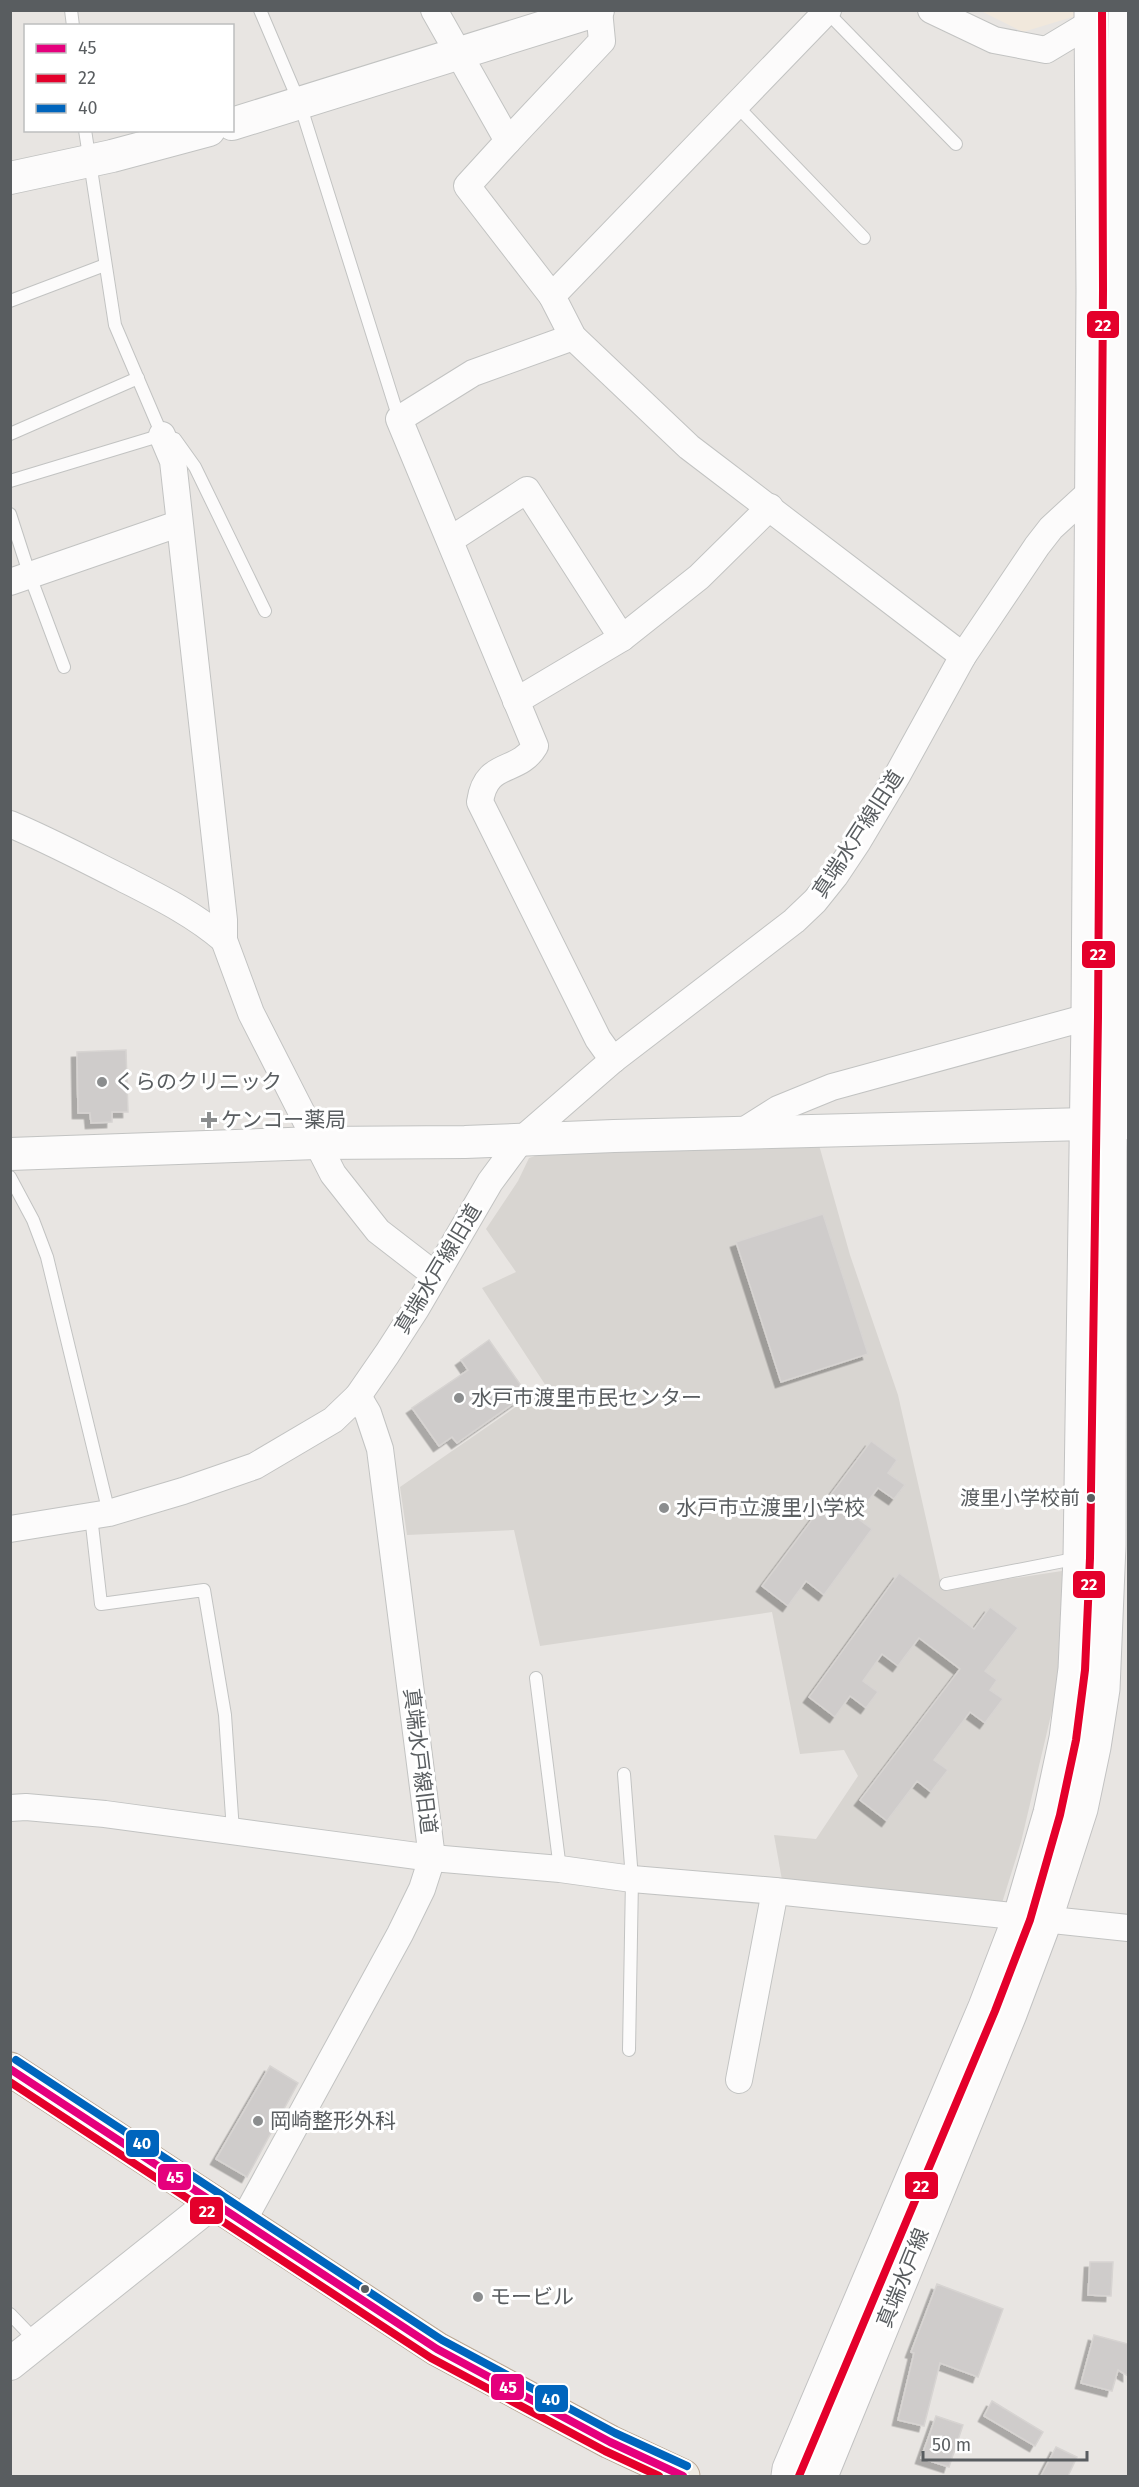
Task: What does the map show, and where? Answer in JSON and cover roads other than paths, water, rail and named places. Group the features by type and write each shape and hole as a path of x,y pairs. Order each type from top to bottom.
{"highway":[{"path":"10,2069 437,2349 610,2442 683,2476"}],"main road":[{"name":"真端水戸線","path":"821,2476 1006,2025 1033,1917 1050,1813 1066,1738 1075,1669 1106,1551 1109,1014 1123,463 1125,10"},
{"name":"真端水戸線","path":"1091,17 1094,290 1091,490 1109,1014"},
{"name":"真端水戸線","path":"788,2476 985,2007 1033,1917"}],"street":[{"path":"434,10 508,141"},
{"path":"234,123 598,10 602,41 467,186 552,296 573,337 689,447 963,656"},
{"path":"931,10 994,40 1046,50 1091,17"},
{"path":"552,296 827,11"},
{"path":"10,178 87,146 194,132"},
{"path":"573,337 473,374 399,419 535,746 529,757 494,773 482,786 480,802 598,1039 613,1060"},
{"path":"162,435 173,461 178,524 224,920 224,940 251,1013 333,1174 378,1231 435,1275"},
{"name":"真端水戸線旧道","path":"243,2221 400,1934 422,1889 432,1858 380,1449 368,1413 358,1396 416,1309 490,1182 521,1140 613,1060 794,921 815,901 857,843 963,656 1037,546 1091,490 1123,463"},
{"path":"450,540 526,490 622,639"},
{"path":"516,701 622,639 699,577 770,507"},
{"path":"20,579 178,524"},
{"path":"10,824 44,838 144,889 206,924 224,940"},
{"path":"740,1133 778,1109 832,1087 1109,1014"},
{"path":"10,1154 316,1143 521,1140 1108,1124"},
{"path":"10,1529 100,1515 183,1491 255,1466 333,1420 358,1396"},
{"path":"10,1808 26,1807 105,1814 432,1858 561,1869 632,1879 775,1891 1128,1928"},
{"path":"740,2080 775,1891"},
{"path":"10,2364 213,2202"}],"lane":[{"path":"260,10 300,104 399,419"},
{"path":"827,11 956,144"},
{"path":"735,104 864,238"},
{"path":"87,146 115,325 162,435"},
{"path":"10,301 105,265"},
{"path":"10,434 138,378"},
{"path":"10,481 162,435 176,439 195,467 265,611"},
{"path":"10,514 20,579 64,667"},
{"path":"10,1177 33,1220 47,1257 100,1515 101,1604 204,1590 225,1715 233,1831"},
{"path":"946,1584 1106,1551"},
{"path":"537,1678 561,1869"},
{"path":"624,1774 632,1879 629,2050"},
{"path":"10,2314 37,2342"}],"place":[{"name":"くらのクリニック","path":"102,1082"},
{"name":"ケンコー薬局","path":"209,1120"},
{"name":"水戸市渡里市民センター","path":"459,1398"},
{"name":"渡里小学校前","path":"1091,1498"},
{"name":"水戸市立渡里小学校","path":"664,1508"},
{"name":"岡崎整形外科","path":"258,2121"},
{"name":"モービル","path":"478,2297"}]}
